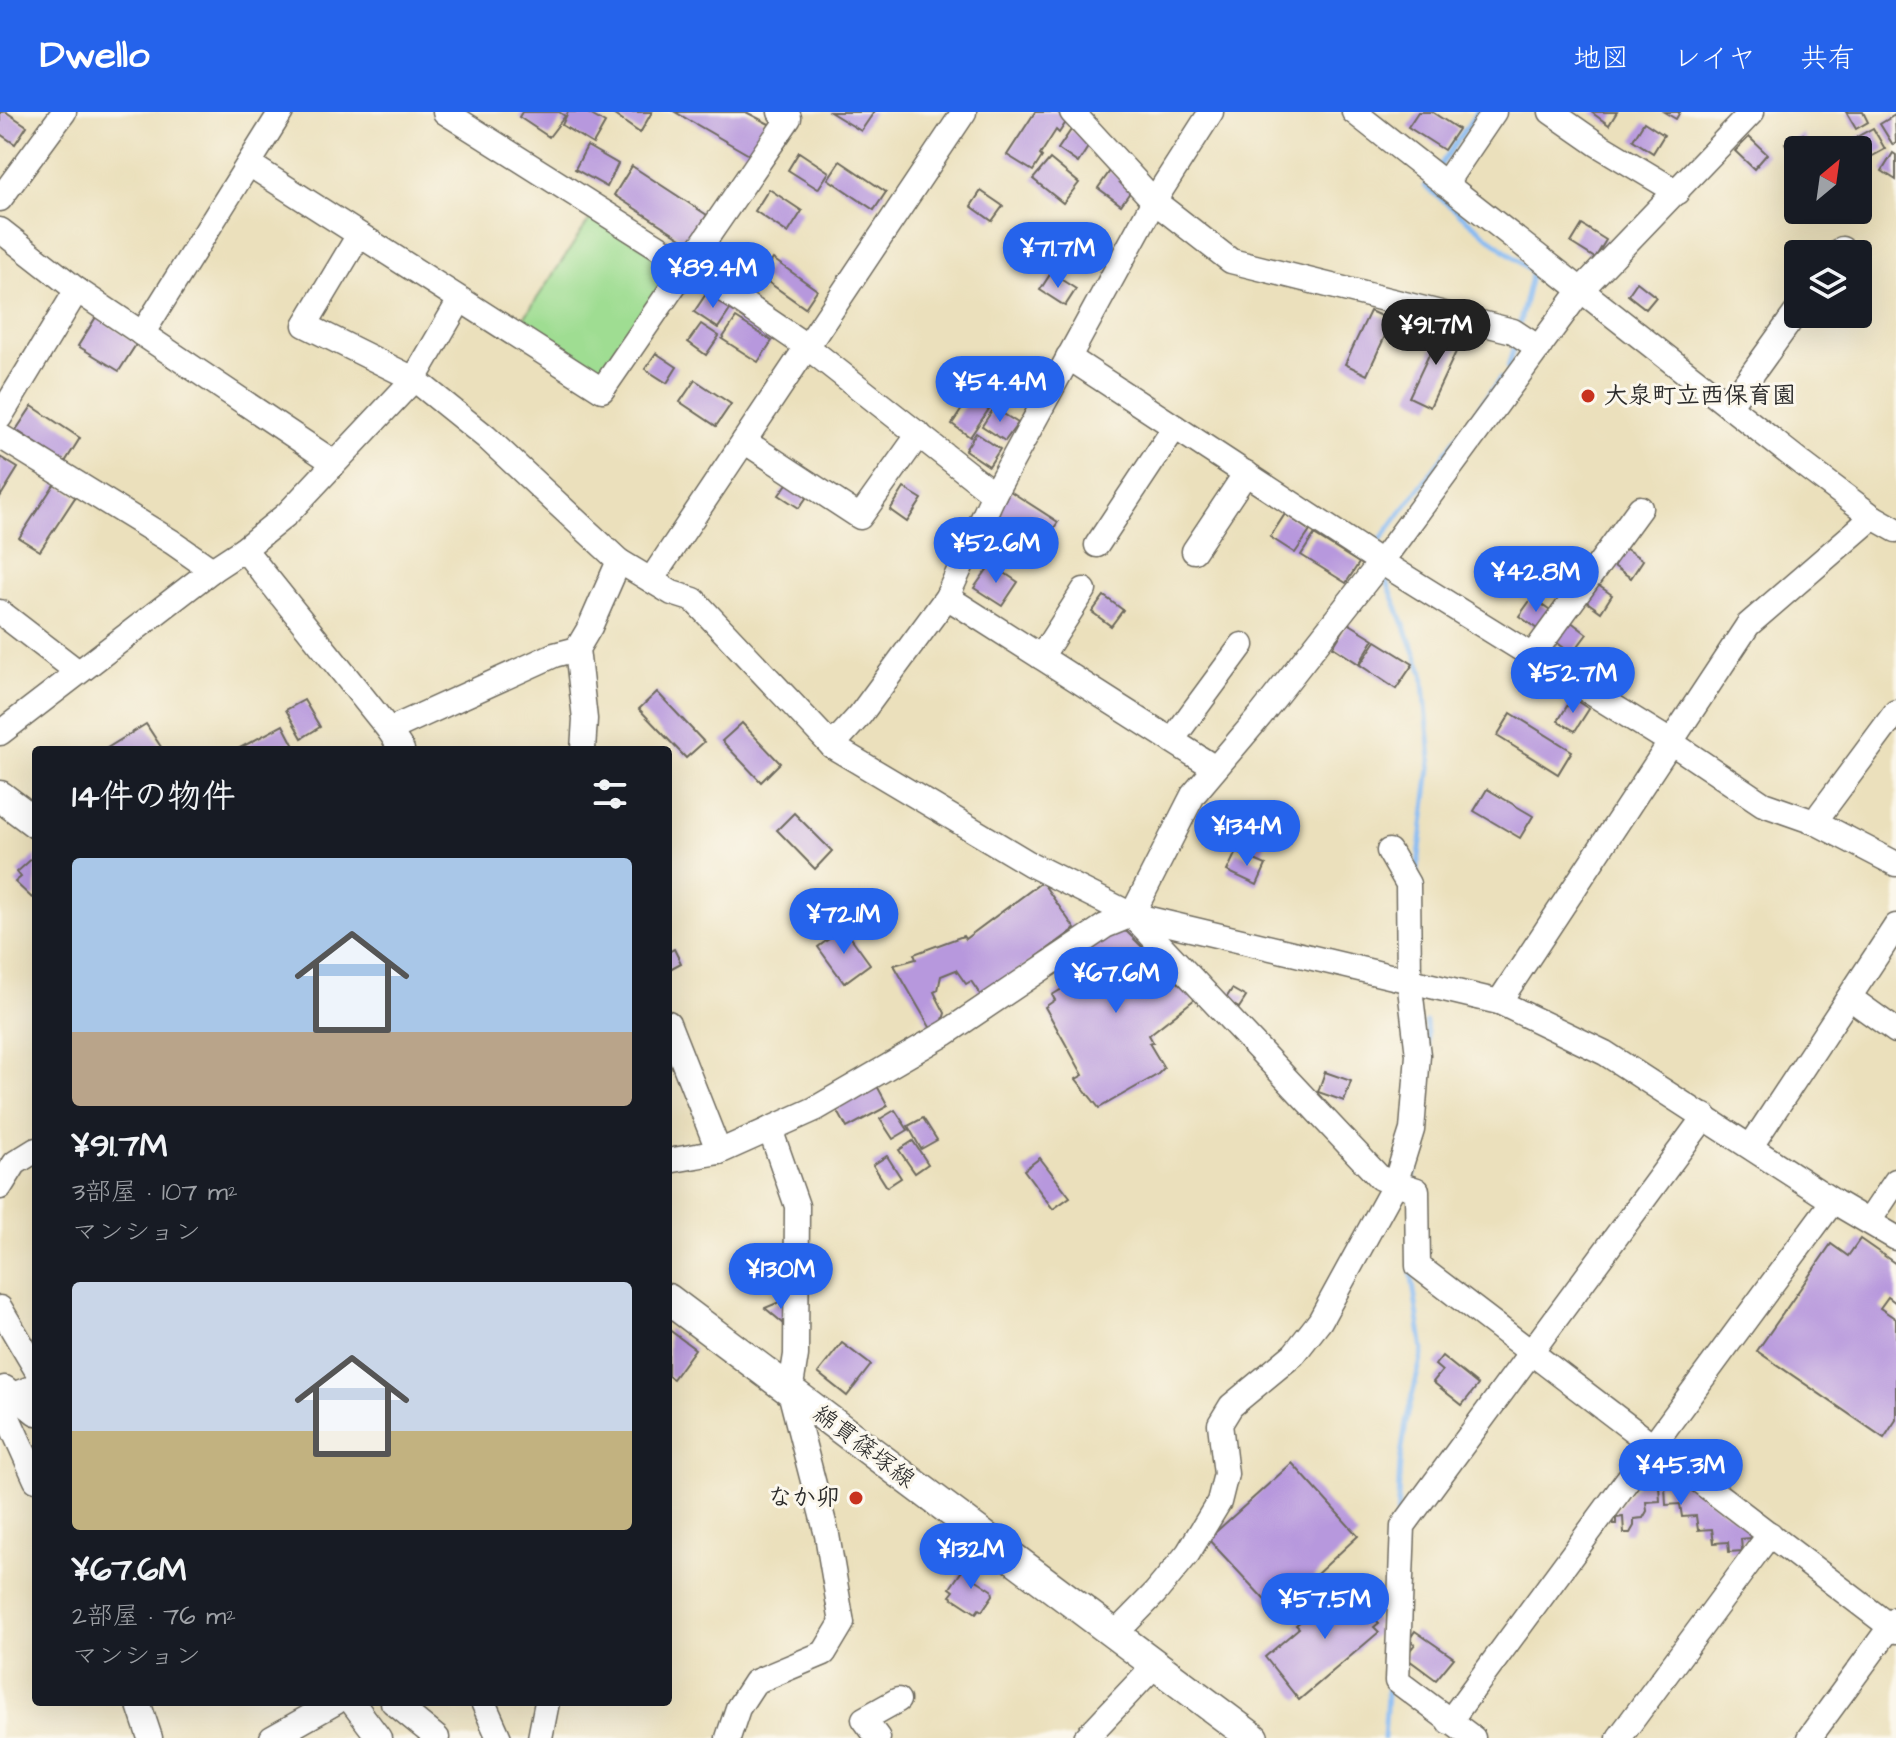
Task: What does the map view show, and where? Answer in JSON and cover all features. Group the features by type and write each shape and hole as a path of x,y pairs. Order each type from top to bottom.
{"main road":[{"path":"0,796 32,820"},
{"name":"綿貫篠塚線","path":"672,1302 1253,1738"}],"street":[{"path":"142,334 281,112"},
{"path":"445,112 687,265 806,346 994,494"},
{"path":"249,164 602,390 789,118 780,112"},
{"path":"651,580 964,112"},
{"path":"1072,112 1154,201 1231,261 1513,331 1539,348"},
{"path":"832,746 860,715 947,597 994,494 1068,357 1154,201 1211,112"},
{"path":"1354,112 1729,406 1873,517 1896,530"},
{"path":"1445,184 1494,112"},
{"path":"1551,112 1677,192"},
{"path":"672,1160 719,1152 815,1109 946,1033 1105,926 1132,915 1193,795 1260,716 1381,562 1581,290 1752,112"},
{"path":"0,199 55,115"},
{"path":"0,230 77,290 333,462"},
{"path":"359,235 305,325 414,379 486,437 619,561 672,593 694,600 832,746 1030,864 1132,915 1499,1002 1605,1053 1833,1201 1896,1238"},
{"path":"0,417 77,290"},
{"path":"0,733 287,514 414,379 460,300"},
{"path":"1729,406 1785,328"},
{"path":"1068,357 1381,562 1669,741 1763,804 1817,823 1896,864"},
{"path":"1097,545 1175,427"},
{"path":"744,441 860,517 919,434"},
{"path":"0,436 212,570"},
{"path":"1194,551 1246,473"},
{"path":"1532,656 1640,508"},
{"path":"1499,1002 1748,625 1873,517"},
{"path":"244,549 395,740 554,655 577,649"},
{"path":"583,746 585,719 577,649 619,561"},
{"path":"1041,657 1084,590"},
{"path":"947,597 1215,768"},
{"path":"0,612 78,672"},
{"path":"1172,740 1242,645"},
{"path":"1817,823 1821,813 1896,712"},
{"path":"1114,1635 1188,1553 1219,1502 1226,1474 1220,1424 1231,1406 1294,1354 1320,1321 1395,1184 1412,1130 1418,1055 1409,980 1408,884 1389,851"},
{"path":"1132,915 1380,1178 1417,1190 1418,1266 1894,1626 1809,1738"},
{"path":"1751,1146 1896,926"},
{"path":"1850,998 1896,1031"},
{"path":"672,1033 719,1152"},
{"path":"1473,1738 1397,1681 1403,1526 1705,1116"},
{"path":"728,1738 738,1708 755,1682 824,1653 842,1623 827,1535 790,1392 796,1355 797,1206 770,1129"},
{"path":"0,1187 15,1163 32,1152"},
{"path":"1869,1221 1896,1181"},
{"path":"1449,1722 1833,1201"},
{"path":"0,1308 32,1362"},
{"path":"32,1408 17,1388 0,1400 32,1471"},
{"path":"1619,1738 1770,1534"},
{"path":"1086,1738 1155,1665"},
{"path":"878,1738 864,1719 898,1700"},
{"path":"139,1706 150,1738"},
{"path":"272,1738 329,1706"},
{"path":"355,1706 379,1738"},
{"path":"398,1706 437,1738"},
{"path":"485,1706 499,1738"},
{"path":"540,1738 546,1706"}],"green space":[{"path":"592,216 677,268 595,383 516,330"}],"building":[{"path":"0,112 6,112 27,126 15,144 0,134"},
{"path":"522,112 559,112 565,116 549,137 519,117"},
{"path":"568,112 586,112 605,123 593,144 562,125"},
{"path":"610,112 652,112 640,133"},
{"path":"675,112 746,112 771,125 751,156"},
{"path":"830,112 874,112 861,131"},
{"path":"1035,112 1057,112 1068,119 1059,133 1056,130 1033,171 1007,155"},
{"path":"1418,112 1432,112 1458,129 1444,150 1408,127"},
{"path":"1591,112 1617,112 1609,125"},
{"path":"1664,112 1680,112 1676,119"},
{"path":"1846,112 1863,112 1868,122 1856,129"},
{"path":"1895,115 1896,143 1893,145 1880,124"},
{"path":"1644,122 1664,135 1653,153 1633,140"},
{"path":"1873,128 1885,149 1872,156 1872,136 1859,136"},
{"path":"1071,130 1090,144 1078,163 1058,149"},
{"path":"1749,137 1767,154 1754,169 1735,151"},
{"path":"587,146 618,164 607,187 575,169"},
{"path":"799,152 829,172 818,189 788,170"},
{"path":"1893,153 1896,155 1896,180 1882,171"},
{"path":"1050,159 1079,183 1063,203 1033,179"},
{"path":"840,161 886,192 874,210 828,179"},
{"path":"632,166 707,215 689,243 614,195"},
{"path":"1110,171 1133,188 1121,205 1098,188"},
{"path":"769,189 802,211 788,233 755,211"},
{"path":"981,191 1003,206 992,221 971,206"},
{"path":"1582,225 1606,240 1595,258 1571,243"},
{"path":"773,259 817,290 805,308 761,277"},
{"path":"1051,273 1076,289 1065,306 1040,290"},
{"path":"1637,282 1656,297 1646,309 1628,295"},
{"path":"708,291 732,307 718,328 694,312"},
{"path":"1370,311 1392,321 1367,375 1345,364"},
{"path":"96,317 137,343 119,371 78,346"},
{"path":"736,318 772,341 758,362 722,339"},
{"path":"701,324 719,336 706,355 688,342"},
{"path":"1442,327 1463,337 1430,407 1409,397"},
{"path":"656,353 677,367 667,383 645,369"},
{"path":"695,380 731,404 716,426 680,402"},
{"path":"972,394 991,406 970,437 952,424"},
{"path":"32,406 80,438 65,462 16,430"},
{"path":"994,408 1018,423 1005,441 982,426"},
{"path":"976,433 1000,449 989,466 965,450"},
{"path":"0,457 18,468 0,497"},
{"path":"789,481 809,494 799,508 779,495"},
{"path":"55,483 76,496 40,551 19,538"},
{"path":"904,488 922,499 907,522 890,510"},
{"path":"1010,491 1058,522 1043,544 995,513"},
{"path":"1285,514 1310,531 1295,553 1270,537"},
{"path":"1314,535 1359,563 1346,583 1301,555"},
{"path":"1623,547 1643,560 1631,578 1611,564"},
{"path":"991,564 1018,582 1002,606 974,588"},
{"path":"1595,583 1612,595 1601,612 1583,599"},
{"path":"1104,596 1123,610 1111,626 1092,612"},
{"path":"1532,598 1553,613 1540,631 1519,616"},
{"path":"1566,618 1587,634 1572,654 1551,638"},
{"path":"1348,623 1374,639 1359,664 1333,647"},
{"path":"1376,641 1413,664 1396,689 1360,665"},
{"path":"657,692 704,742 686,758 639,709"},
{"path":"1572,698 1589,709 1575,731 1558,721"},
{"path":"304,700 320,727 302,738 286,710"},
{"path":"1511,713 1572,751 1558,774 1497,736"},
{"path":"742,723 780,763 761,782 722,741"},
{"path":"146,724 160,746 110,746"},
{"path":"283,725 294,746 244,746"},
{"path":"1487,789 1533,816 1520,838 1474,811"},
{"path":"1259,804 1277,808 1271,834 1253,829"},
{"path":"794,813 832,851 815,869 777,830"},
{"path":"1254,834 1267,838 1262,854 1250,850"},
{"path":"1236,852 1266,865 1257,885 1227,871"},
{"path":"32,859 32,898 15,882 21,877 17,872"},
{"path":"1042,882 1075,929 982,997 971,981 966,984 956,970 941,976 938,990 934,992 945,1013 942,1023 931,1029 894,965 916,959 914,954 963,936 965,939"},
{"path":"1111,927 1127,932 1195,999 1149,1035 1153,1042 1149,1043 1164,1068 1099,1108 1076,1079 1083,1075 1045,1007 1055,1000 1052,995 1072,983 1075,989 1085,984 1071,960"},
{"path":"844,928 870,964 844,983 818,947"},
{"path":"672,950 681,963 672,968"},
{"path":"1232,989 1246,997 1239,1008 1225,1000"},
{"path":"1325,1072 1351,1081 1344,1101 1318,1092"},
{"path":"876,1084 888,1106 847,1128 835,1106"},
{"path":"895,1110 908,1130 893,1139 880,1119"},
{"path":"923,1118 937,1140 921,1149 908,1126"},
{"path":"913,1141 928,1164 915,1173 899,1150"},
{"path":"887,1156 901,1178 887,1187 873,1165"},
{"path":"1040,1158 1070,1197 1053,1209 1024,1170"},
{"path":"1860,1239 1896,1264 1896,1303 1888,1297 1880,1308 1896,1319 1896,1420 1884,1438 1757,1351 1831,1244 1848,1256"},
{"path":"789,1298 789,1328 765,1308"},
{"path":"672,1332 695,1349 672,1378"},
{"path":"842,1343 871,1365 847,1396 818,1373"},
{"path":"1442,1356 1478,1385 1462,1405 1433,1382 1442,1371 1435,1365"},
{"path":"1655,1461 1750,1530 1751,1538 1741,1539 1742,1551 1729,1552 1728,1542 1714,1543 1712,1529 1698,1530 1696,1516 1682,1517 1680,1504 1666,1505 1665,1485 1659,1485 1660,1501 1646,1502 1647,1511 1643,1518 1634,1519 1630,1533 1624,1533 1623,1517 1616,1518 1616,1524 1613,1524 1612,1516"},
{"path":"1292,1463 1358,1536 1276,1612 1208,1539"},
{"path":"966,1565 978,1573 975,1579 992,1590 993,1595 982,1611 979,1609 976,1613 950,1596 954,1591 950,1588"},
{"path":"1346,1585 1352,1592 1357,1587 1377,1610 1371,1615 1379,1623 1374,1627 1379,1632 1299,1700 1265,1657 1299,1628 1296,1625"},
{"path":"1415,1631 1454,1658 1436,1680 1405,1657 1415,1644 1409,1640"}],"waterway":[{"path":"1437,170 1477,112"},
{"path":"1429,182 1425,186 1532,272 1520,322"},
{"path":"1508,368 1515,342"},
{"path":"1374,549 1500,379"},
{"path":"1386,579 1423,673 1431,760 1416,881"},
{"path":"1426,1022 1429,1056"},
{"path":"1412,1182 1425,1129 1428,1078"},
{"path":"1397,1520 1406,1422 1423,1351 1411,1270"},
{"path":"1384,1738 1388,1681"}],"place":[{"name":"大泉町立西保育園","path":"1588,396"},
{"name":"なか卯","path":"856,1498"}]}
